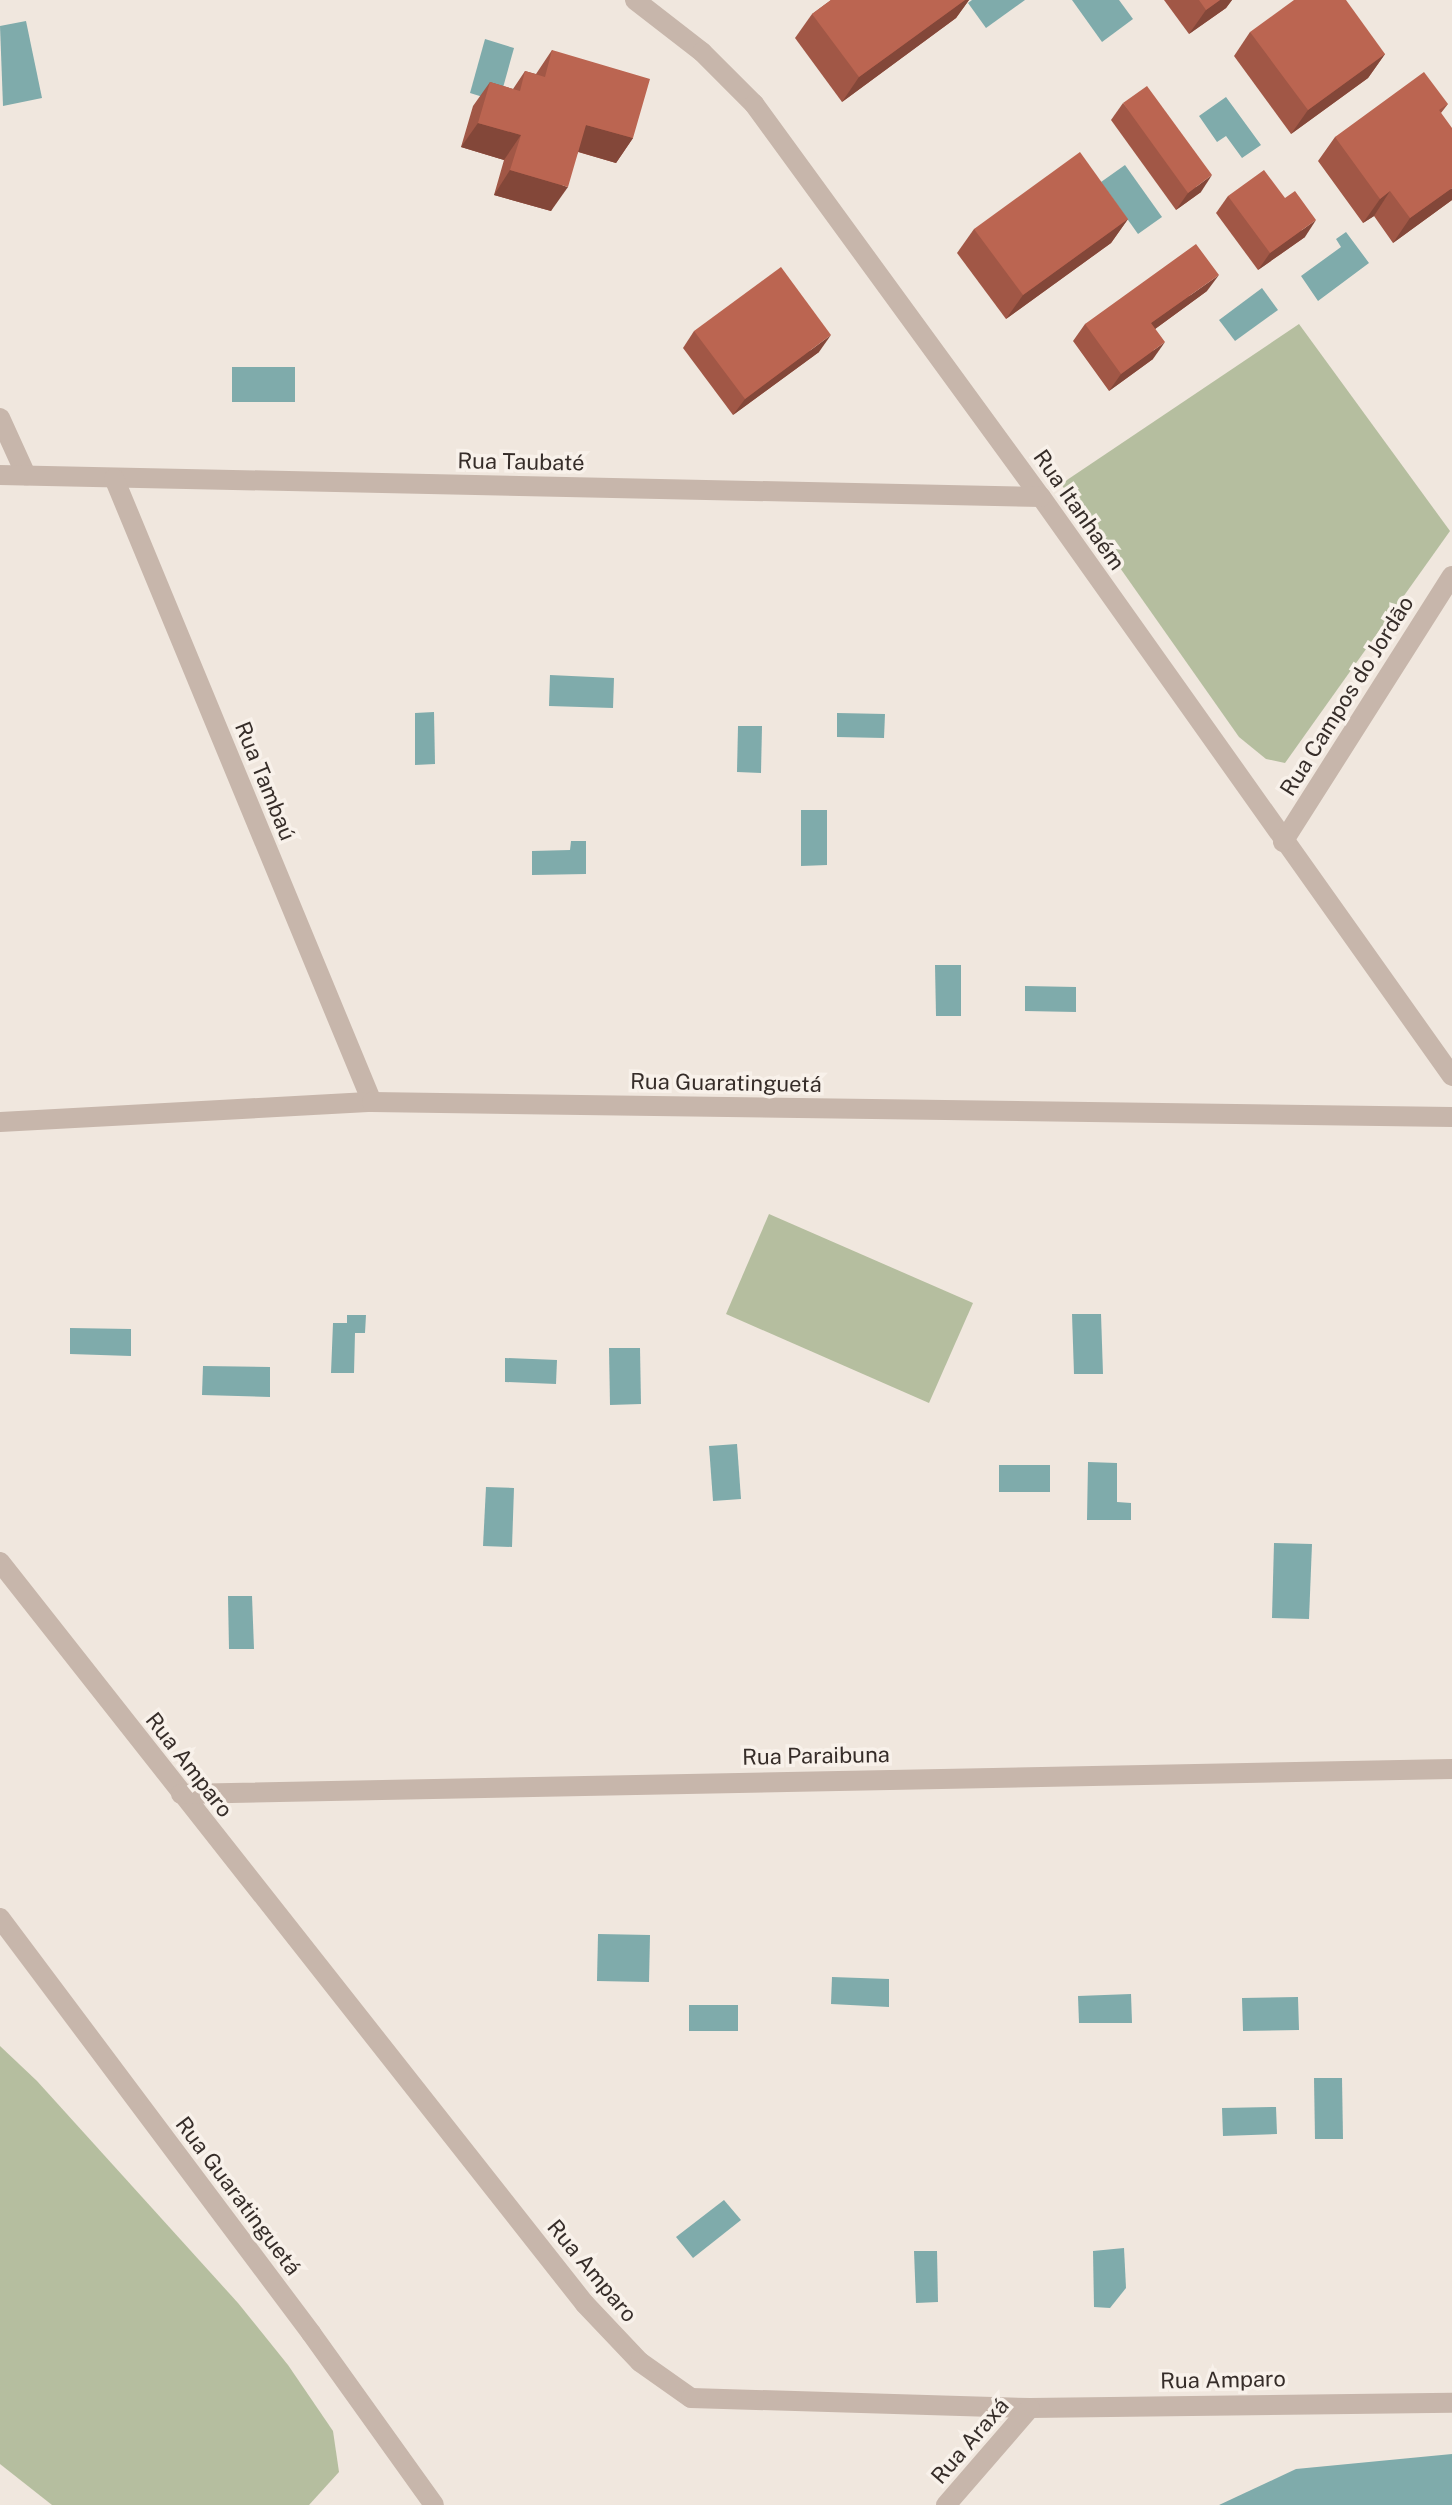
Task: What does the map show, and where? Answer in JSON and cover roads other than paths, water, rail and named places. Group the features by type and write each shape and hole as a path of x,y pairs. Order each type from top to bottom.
{"street":[{"name":"Rua Itanhaém","path":"635,0 702,52 754,104 1041,497 1452,1076"},
{"path":"0,418 26,475"},
{"name":"Rua Taubaté","path":"0,475 1041,497"},
{"name":"Rua Tambaú","path":"114,478 372,1102"},
{"name":"Rua Campos do Jordão","path":"1283,842 1452,576"},
{"name":"Rua Guaratinguetá","path":"0,1122 372,1102 1452,1117"},
{"name":"Rua Amparo","path":"0,1562 585,2304 640,2362 691,2398 1030,2408 1452,2403"},
{"name":"Rua Paraibuna","path":"181,1794 1452,1769"},
{"name":"Rua Guaratinguetá","path":"0,1918 311,2333 434,2505"},
{"name":"Rua Araxá","path":"946,2505 1030,2408"}],"water":[{"path":"972,0 1025,0 986,28 968,3"},
{"path":"1072,0 1119,0 1133,19 1102,42"},
{"path":"26,21 42,98 3,106 0,26"},
{"path":"485,39 514,48 499,102 470,93"},
{"path":"1226,97 1261,145 1242,158 1226,136 1217,142 1199,116"},
{"path":"1125,165 1162,217 1138,234 1101,182"},
{"path":"1346,232 1369,263 1318,301 1301,276 1341,247 1336,239"},
{"path":"1262,288 1278,310 1235,341 1219,320"},
{"path":"232,367 295,367 295,402 232,402"},
{"path":"550,675 614,678 613,708 549,706"},
{"path":"434,712 435,764 415,765 415,713"},
{"path":"837,713 885,714 884,738 837,737"},
{"path":"738,726 762,726 761,773 737,772"},
{"path":"801,810 827,810 827,865 801,866"},
{"path":"571,841 586,841 586,874 532,875 532,851 570,850"},
{"path":"935,965 961,965 961,1016 936,1016"},
{"path":"1025,986 1076,987 1076,1012 1025,1011"},
{"path":"1072,1314 1101,1314 1103,1374 1074,1374"},
{"path":"347,1315 366,1315 365,1333 355,1333 354,1373 331,1373 333,1323 347,1323"},
{"path":"70,1328 131,1329 131,1356 70,1354"},
{"path":"609,1348 640,1348 641,1404 610,1405"},
{"path":"505,1358 557,1360 556,1384 505,1382"},
{"path":"203,1366 270,1367 270,1397 202,1395"},
{"path":"737,1444 741,1499 713,1501 709,1446"},
{"path":"1088,1462 1117,1463 1117,1502 1131,1503 1131,1520 1087,1520"},
{"path":"999,1465 1050,1465 1050,1492 999,1492"},
{"path":"486,1487 514,1488 512,1547 483,1546"},
{"path":"1274,1543 1312,1544 1309,1619 1272,1618"},
{"path":"228,1596 252,1596 254,1649 229,1649"},
{"path":"598,1934 650,1935 649,1982 597,1981"},
{"path":"832,1977 889,1979 889,2007 831,2004"},
{"path":"1131,1994 1132,2023 1079,2023 1078,1996"},
{"path":"1298,1997 1299,2030 1243,2031 1242,1998"},
{"path":"689,2005 738,2005 738,2031 689,2031"},
{"path":"1314,2078 1342,2078 1343,2139 1315,2139"},
{"path":"1276,2107 1277,2134 1223,2136 1222,2108"},
{"path":"724,2200 741,2220 693,2258 676,2237"},
{"path":"1124,2248 1126,2288 1110,2308 1094,2307 1093,2251"},
{"path":"914,2251 937,2251 938,2302 916,2303"},
{"path":"1452,2454 1452,2505 1219,2505 1296,2469"}]}
